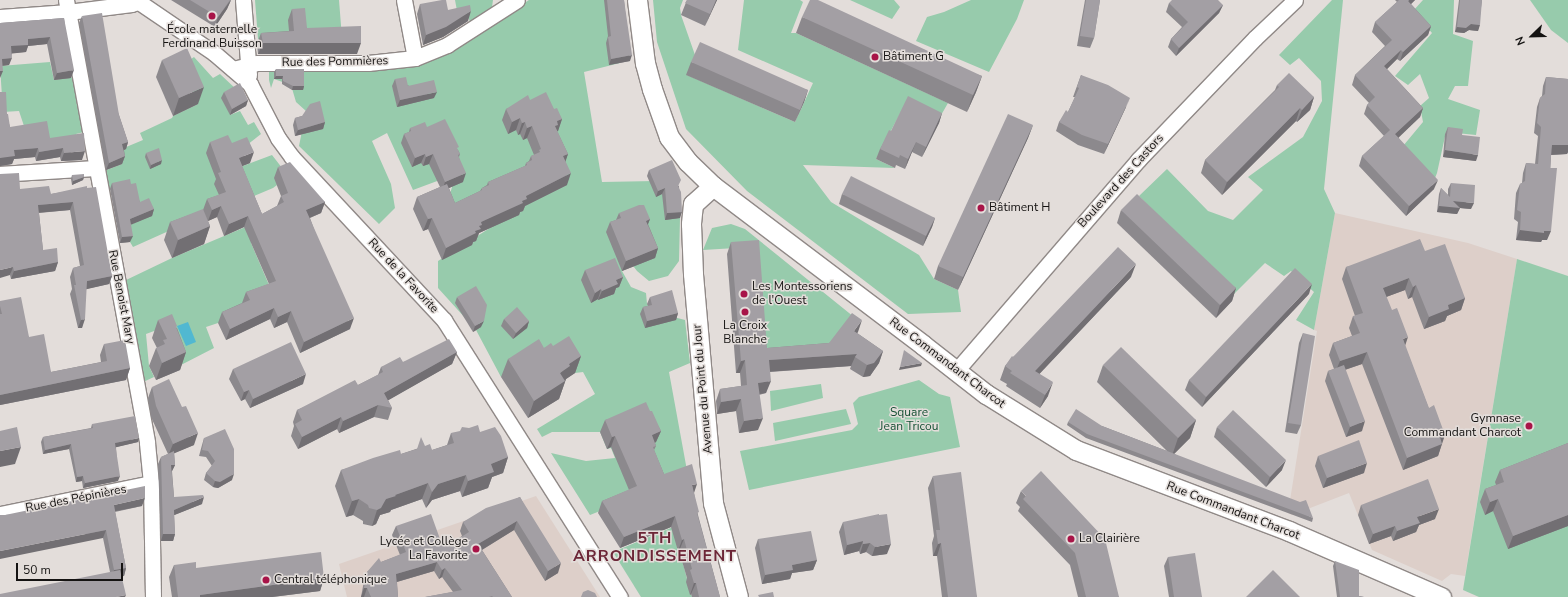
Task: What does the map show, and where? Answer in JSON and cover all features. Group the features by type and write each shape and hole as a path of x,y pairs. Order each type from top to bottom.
{"main road":[{"name":"Rue Commandant Charcot","path":"637,0 645,64 667,132 678,150 713,186 991,398 1076,450 1289,531 1441,597"},
{"name":"Avenue du Point du Jour","path":"713,186 694,204 691,224 693,274 713,503 738,597"}],"street":[{"path":"243,0 250,84"},
{"path":"404,0 414,58"},
{"name":"Rue des Pommières","path":"233,68 257,63 368,64 414,58 447,45 517,0"},
{"name":"Boulevard des Castors","path":"956,371 1138,160 1255,38 1295,0"},
{"path":"0,17 67,6 131,4 137,1"},
{"name":"Rue de la Favorite","path":"137,1 214,53 250,84 278,138 292,157 444,320 620,597"},
{"name":"Rue Benoist Mary","path":"67,6 139,394 151,484 153,597"},
{"path":"0,174 96,168"},
{"name":"Rue des Pépinières","path":"0,514 151,484"}],"shaded area":[{"path":"1335,213 1468,243 1517,259 1465,576 1451,574 1442,581 1372,550 1349,493 1292,515 1288,513 1317,331 1314,330"},
{"name":"Lycée et Collège La Favorite","path":"536,496 600,597 347,597 339,564"}],"green space":[{"path":"255,0 339,0 342,38 293,37 258,39"},
{"path":"455,0 493,0 492,7 470,22 467,14 458,16"},
{"path":"529,0 611,0 620,63 584,72 602,182 655,181 674,201 680,218 679,261 668,276 649,281 637,271 628,259 622,271 631,287 646,293 647,304 666,315 685,320 690,363 669,372 688,476 590,515 551,453 586,461 615,458 611,448 607,449 600,432 552,432 542,437 537,429 595,394 583,372 575,373 560,350 533,356 501,377 476,330 438,288 438,261 559,184 451,216 450,194 452,187 448,177 413,190 387,133 372,141 391,184 395,208 379,224 299,146 306,111 296,102 291,85 274,79 271,88 269,80 269,68 425,61 446,54"},
{"path":"653,0 683,0 680,8 681,15 695,55 687,75 795,122 813,83 738,50 744,0 800,0 803,2 791,33 796,33 948,103 940,117 904,106 876,159 895,168 803,165 831,202 919,255 934,279 958,290 961,312 908,314 747,191 686,129 657,42"},
{"path":"850,0 894,0 900,7 892,19"},
{"path":"971,0 1024,0 1017,19 989,72 916,41 927,17 944,12"},
{"path":"1332,0 1343,0 1324,189 1335,213 1314,330 1296,320 1314,292 1291,271 1284,276 1265,263 1234,294 1139,196 1167,169 1208,211 1233,220 1263,190 1248,177 1303,137 1322,101 1321,81 1299,58 1290,65 1279,55"},
{"path":"1423,0 1454,0 1453,34 1473,41 1468,86 1455,86 1448,99 1480,110 1476,135 1446,132 1435,178 1403,146 1423,122 1420,106 1429,98 1420,74 1408,85 1395,76 1432,33 1413,11"},
{"path":"1530,0 1568,0 1568,43 1551,30"},
{"path":"194,57 213,78 220,74 237,90 230,115 240,111 248,125 254,122 261,134 243,148 221,176 222,204 182,225 133,247 130,242 128,226 151,215 137,208 128,186 107,190 104,171 122,164 119,150 143,140 140,133 198,104 181,66"},
{"path":"50,62 54,80 74,77 77,106 84,132 76,134 78,142 58,145 26,132 19,111 3,112 0,66"},
{"path":"272,155 286,173 275,178 277,185 273,188 247,199 235,169"},
{"path":"257,222 251,243 272,292 242,303 218,323 206,327 214,348 179,366 165,327 146,334 149,366 154,377 141,383 124,281 172,258"},
{"path":"731,224 745,229 854,317 825,355 764,361 752,247 703,250 712,228"},
{"name":"Gymnase Commandant Charcot","path":"1517,259 1568,276 1568,597 1479,597 1463,590"},
{"name":"Square Jean Tricou","path":"919,380 939,394 950,397 960,447 749,490 740,451 852,430 858,424 853,403 859,397"},
{"path":"821,384 823,398 771,411 770,391"},
{"path":"846,409 851,424 775,441 773,423"},
{"path":"673,527 692,597 641,597 613,552"}],"water":[{"path":"188,322 196,342 186,346 177,326"}],"building":[{"path":"190,0 230,0 218,17"},
{"path":"446,0 448,10 470,5 471,11 446,27 426,35 420,4"},
{"path":"607,0 624,0 632,55 611,59 608,37 611,36"},
{"path":"687,0 716,0 710,14 685,3"},
{"path":"810,0 818,0 982,76 973,95 802,17"},
{"path":"1086,0 1100,0 1094,38 1080,36"},
{"path":"1172,0 1218,0 1223,5 1179,48 1171,39 1188,22 1169,3"},
{"path":"1399,0 1409,0 1408,1 1431,26 1403,52 1401,50 1384,66 1423,108 1395,134 1438,180 1409,206 1362,156 1390,130 1367,105 1375,97 1355,75 1392,40 1375,22"},
{"path":"1460,0 1482,0 1480,25 1471,24 1466,28 1457,27"},
{"path":"305,8 307,28 361,26 361,43 263,43 261,33 294,31 292,9"},
{"path":"102,13 119,115 128,142 122,144 125,156 109,163 82,16"},
{"path":"64,18 74,70 57,73 50,37 28,39 28,45 11,46 12,58 2,59 3,71 0,71 0,23"},
{"path":"700,42 808,90 800,110 691,62"},
{"path":"187,48 204,87 179,98 162,60"},
{"path":"276,69 304,69 304,86 293,86 283,81 283,76 276,76"},
{"path":"1289,73 1314,97 1302,110 1300,108 1227,182 1205,160 1279,87 1277,85"},
{"path":"1081,75 1108,85 1130,98 1108,144 1082,135 1059,122 1066,110 1068,112 1079,88 1077,87"},
{"path":"406,77 408,86 434,80 437,92 400,100 395,79"},
{"path":"1546,77 1568,79 1568,145 1552,145 1550,168 1557,168 1551,231 1544,231 1544,233 1520,230 1521,212 1517,210 1520,184 1525,181 1526,163 1538,164 1541,127 1537,123 1540,98 1545,94"},
{"path":"240,83 248,100 232,109 224,92"},
{"path":"0,92 6,92 7,114 10,127 47,121 50,138 84,133 85,151 64,153 63,148 39,152 38,148 14,150 15,156 0,158"},
{"path":"546,92 554,109 557,108 562,119 557,121 558,125 555,126 568,154 563,156 571,173 526,196 527,199 522,201 523,203 481,222 482,225 479,226 481,229 475,231 476,233 446,248 432,218 428,219 417,197 447,184 455,203 482,190 482,188 489,185 488,182 527,165 526,163 532,160 531,156 540,152 539,150 541,149 532,126 527,128 525,122 522,123 520,118 512,122 506,109 528,95 530,100"},
{"path":"908,96 942,113 926,147 916,142 908,159 900,155 899,158 880,149 889,130 891,131"},
{"path":"320,101 325,122 298,130 295,118 302,116 310,104"},
{"name":"Bâtiment H","path":"1008,114 1033,125 963,277 938,266"},
{"path":"445,119 459,147 457,148 460,154 458,155 466,173 445,182 433,154 426,157 425,154 415,158 404,134 411,131 410,128 425,122 427,127"},
{"path":"1448,127 1463,129 1462,135 1480,137 1478,155 1445,150"},
{"path":"228,135 232,143 247,137 254,152 239,158 262,214 284,202 281,196 288,193 278,167 290,162 325,202 306,210 354,318 304,342 291,311 278,317 274,308 230,329 222,312 250,300 246,292 276,281 248,216 229,224 221,206 212,210 207,199 226,192 218,173 221,172 210,142"},
{"path":"159,148 162,160 151,165 146,153"},
{"path":"672,160 681,180 678,186 681,192 682,212 667,213 665,188 658,191 649,170"},
{"path":"19,173 20,189 49,186 51,194 87,186 87,188 96,187 112,276 87,281 85,319 81,320 74,285 76,285 73,268 84,265 73,202 38,205 43,250 57,248 58,262 14,271 13,267 0,270 0,174"},
{"path":"84,174 84,177 73,181 72,175"},
{"path":"851,176 935,218 926,236 842,194"},
{"path":"130,179 131,184 136,183 140,202 149,198 154,209 130,219 133,236 122,237 112,183"},
{"path":"1451,183 1475,185 1474,203 1453,201 1460,208 1439,206 1441,188 1450,197"},
{"path":"1137,194 1236,288 1220,305 1121,210"},
{"path":"639,205 644,205 650,219 646,221 658,248 626,261 610,222 621,218 619,213"},
{"path":"203,209 210,226 178,240 170,222"},
{"path":"1420,239 1425,251 1445,244 1465,298 1448,305 1449,309 1429,317 1416,285 1413,287 1409,278 1383,288 1392,310 1397,308 1408,337 1403,339 1429,408 1434,405 1445,435 1440,437 1442,444 1407,458 1367,352 1340,361 1333,343 1360,333 1353,316 1363,313 1346,267"},
{"path":"759,240 767,348 829,343 852,313 862,320 854,331 883,351 874,363 867,365 855,357 857,354 769,360 771,381 758,383 763,418 744,421 741,399 721,402 720,389 747,385 745,360 741,361 731,242"},
{"path":"1118,247 1136,264 1035,371 1053,382 1045,395 1010,373 1012,371 1005,366 1012,356 1013,357"},
{"path":"615,258 623,277 616,280 618,284 602,291 601,289 595,293 585,270"},
{"path":"1295,268 1312,284 1206,397 1189,380"},
{"path":"476,286 487,305 484,321 475,326 457,297"},
{"path":"672,290 678,313 647,321 643,307 652,305 650,297"},
{"path":"21,297 29,337 44,334 51,372 107,361 104,344 125,340 130,368 0,395 0,314 2,314 0,301"},
{"path":"517,307 529,321 516,333 504,319"},
{"path":"172,314 186,352 162,363 156,348 165,344 163,340 167,339 158,320"},
{"path":"1303,333 1315,336 1301,425 1288,423"},
{"path":"569,336 581,356 569,364 570,366 560,373 565,381 534,401 508,359 539,339 544,348 551,343 553,346"},
{"path":"449,339 457,352 384,393 392,408 378,405 343,421 341,417 302,437 295,424 302,420 297,410 355,380 358,385 383,372 381,367 400,357 403,362"},
{"path":"291,342 306,374 253,399 249,390 244,392 233,369"},
{"path":"1121,347 1196,420 1178,438 1103,365"},
{"path":"904,350 922,363 900,367"},
{"path":"1344,365 1365,421 1350,427 1328,371"},
{"path":"169,379 182,407 186,406 198,433 173,444 156,406 152,387"},
{"path":"646,402 661,431 652,435 656,446 653,447 664,474 692,464 697,484 692,485 699,512 697,513 720,597 699,597 696,583 694,583 690,570 692,569 684,539 682,540 675,516 624,537 602,501 637,486 615,436 612,437 605,420"},
{"path":"1076,409 1102,426 1300,502 1306,500 1313,518 1087,434 1068,422"},
{"path":"1233,410 1286,460 1270,477 1217,427"},
{"path":"135,416 139,438 115,443 120,476 85,483 83,476 77,477 71,444 45,450 43,437 93,428 92,424"},
{"path":"478,425 480,432 495,427 501,436 508,457 491,464 494,472 468,481 466,475 438,484 432,492 428,483 386,499 381,508 377,510 369,508 368,505 359,499 352,501 341,470 400,450 401,454 417,449 421,437 425,446 430,444 432,450 454,443 451,433 460,431 462,427 469,428"},
{"path":"17,427 21,447 0,451 0,431"},
{"path":"225,429 234,449 234,474 220,482 215,481 206,473 215,461 208,451 202,450 204,438"},
{"path":"1359,440 1367,463 1327,478 1318,456"},
{"path":"1568,443 1568,515 1513,536 1498,499 1490,502 1485,489 1504,482 1500,470"},
{"path":"174,451 175,465 171,465 174,497 203,495 204,497 174,510 175,534 163,534 161,457"},
{"name":"La Clairière","path":"1041,471 1105,539 1119,597 1086,597 1075,553 1023,499 1026,496 1021,491"},
{"path":"961,472 977,597 948,597 941,543 938,544 936,530 940,530 933,476"},
{"path":"1428,479 1439,509 1417,517 1420,523 1397,531 1395,526 1373,534 1361,505"},
{"path":"145,486 145,498 114,505 126,568 114,570 106,530 0,551 0,515"},
{"path":"520,497 561,563 548,571 517,521 478,544 512,597 425,597 462,590 445,568 442,570 437,562 396,574 398,597 371,597 367,588 364,588 367,572 379,558 381,562 406,552 396,526 431,514 440,539 443,538 447,546 469,532 463,522 486,508"},
{"path":"879,514 887,514 891,544 875,547 870,543 863,544 863,541 847,545 843,522"},
{"path":"811,531 817,560 792,565 793,570 765,575 758,539"},
{"path":"321,552 324,578 200,595 200,597 178,597 174,565 196,562 196,568"},
{"path":"1195,553 1202,597 1174,597 1168,557"},
{"path":"1335,561 1359,570 1359,596 1364,597 1340,597"},
{"path":"120,570 126,595 116,597 0,597 0,594"},
{"path":"1273,570 1300,597 1246,597"},
{"path":"588,590 595,593 597,597 581,597 583,592"},
{"path":"773,592 774,597 759,597 758,595"}],"place":[{"name":"École maternelle Ferdinand Buisson","path":"212,16"},
{"name":"Bâtiment G","path":"875,57"},
{"name":"Bâtiment H","path":"981,208"},
{"name":"Les Montessoriens de l'Ouest","path":"744,294"},
{"name":"La Croix Blanche","path":"745,312"},
{"name":"Gymnase Commandant Charcot","path":"1529,426"},
{"name":"La Clairière","path":"1071,539"},
{"name":"Lycée et Collège La Favorite","path":"476,549"},
{"name":"Central téléphonique","path":"266,580"}],"district":[{"name":"5TH ARRONDISSEMENT","path":"655,547"}]}
